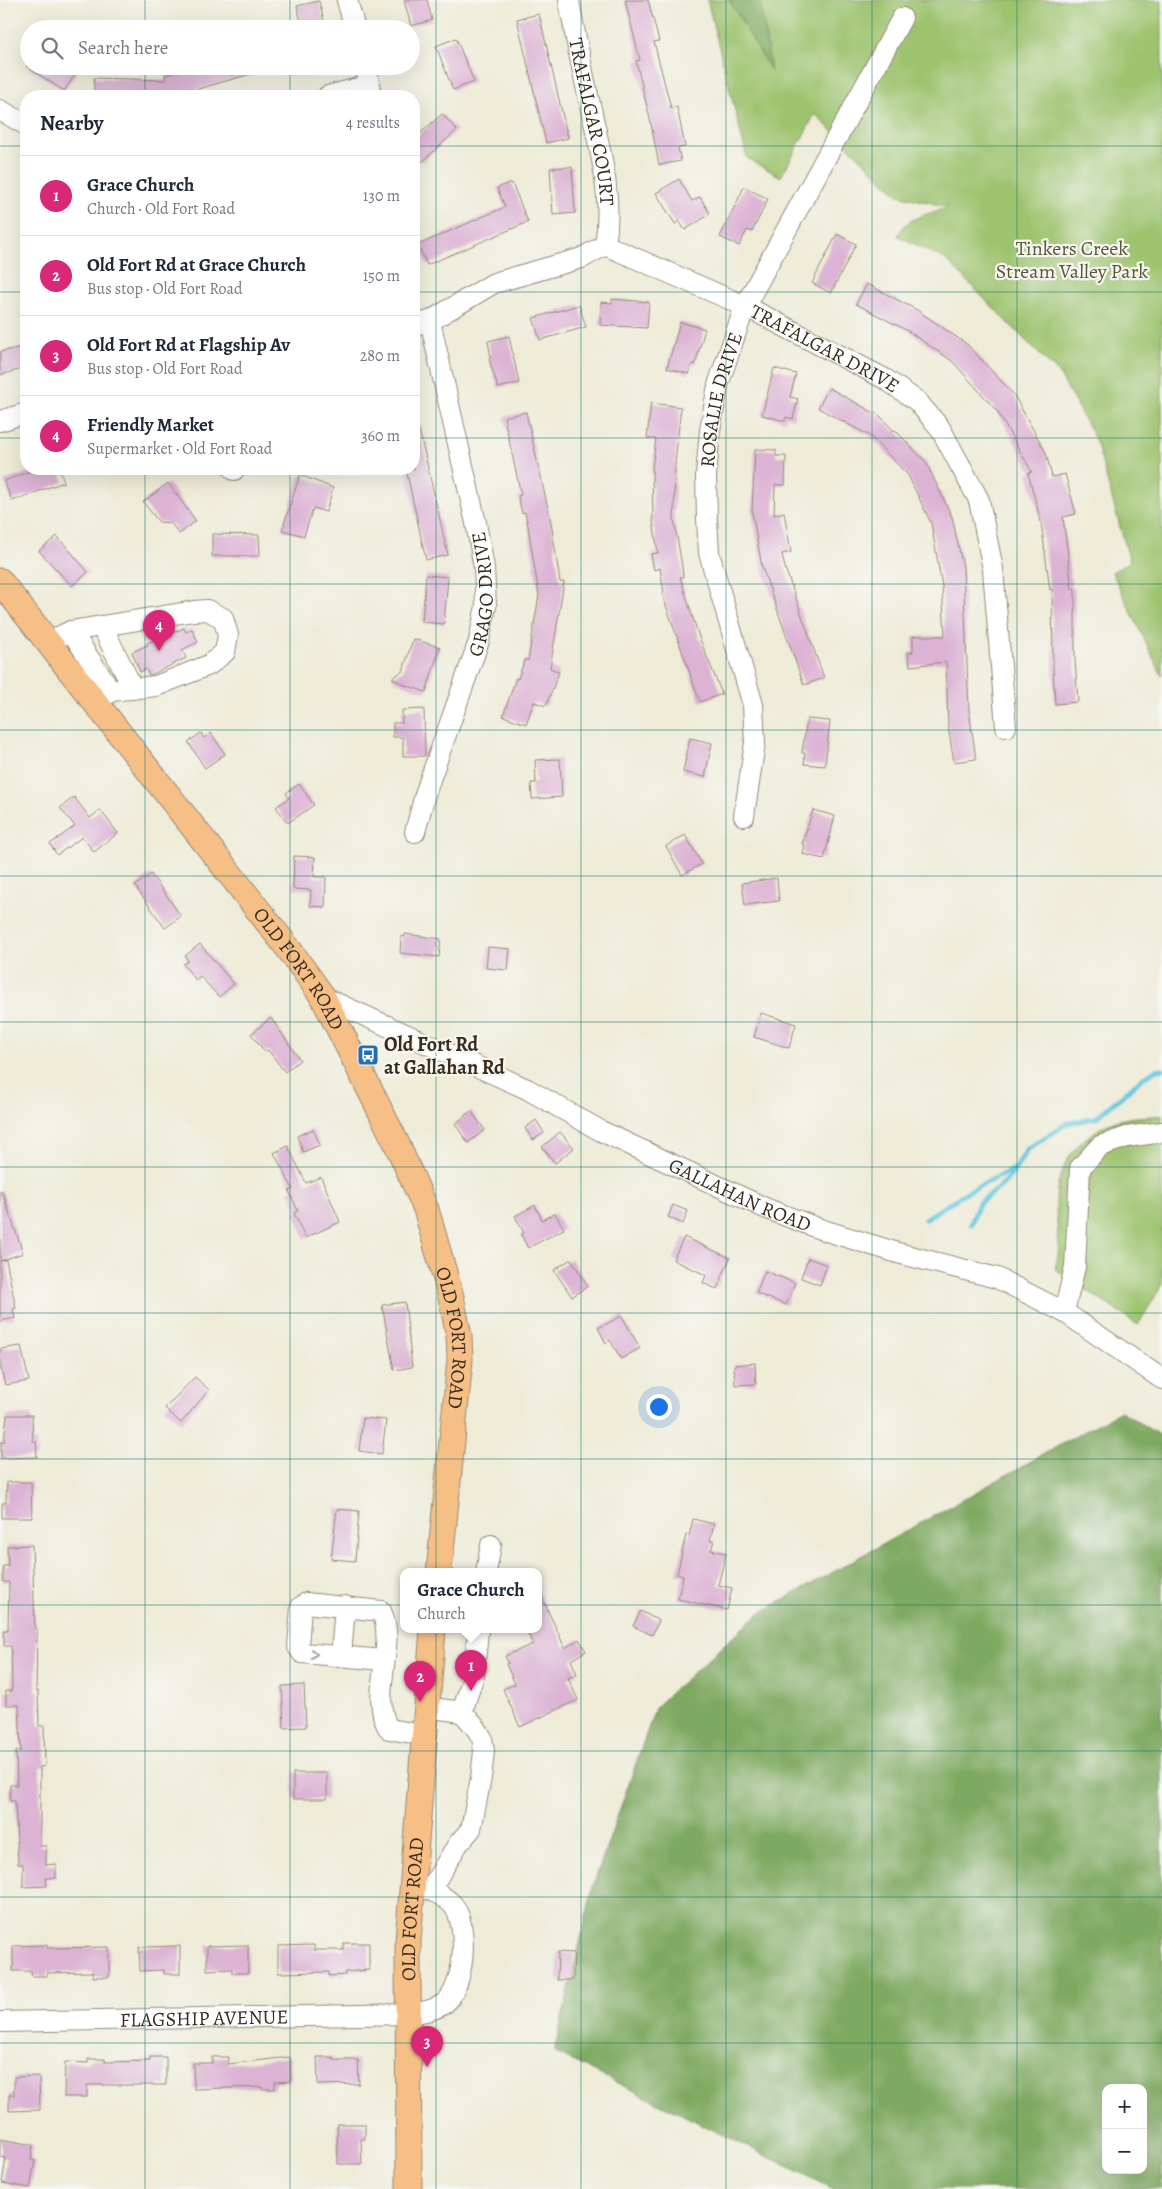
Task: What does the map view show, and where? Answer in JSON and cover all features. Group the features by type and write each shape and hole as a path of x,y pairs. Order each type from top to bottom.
{"main road":[{"name":"OLD FORT ROAD","path":"0,581 48,642 104,697 323,996 365,1078 426,1209 459,1336 457,1402 439,1568"},
{"name":"OLD FORT ROAD","path":"409,2189 408,1941 421,1886 423,1735 433,1633"}],"street":[{"path":"347,0 353,20"},
{"name":"TRAFALGAR COURT","path":"569,0 575,38 602,160 608,202 608,227 605,244"},
{"name":"ROSALIE DRIVE","path":"744,816 755,743 753,705 709,553 706,476 710,430 718,385 745,306 902,18"},
{"path":"351,90 370,85 367,75"},
{"path":"0,110 20,121"},
{"path":"422,323 494,284 582,258 605,244"},
{"name":"TRAFALGAR DRIVE","path":"605,244 745,306 885,380 917,401 940,428 979,500 993,569 1006,727"},
{"name":"GRAGO DRIVE","path":"415,832 426,791 479,641 486,606 484,568 476,523 422,323"},
{"path":"0,422 20,415"},
{"path":"48,642 71,631 207,610 223,618 228,635 225,652 209,665 156,686 133,689 104,697 71,631"},
{"path":"102,626 133,689"},
{"name":"GALLAHAN ROAD","path":"323,996 527,1089 601,1131 765,1208 820,1229 898,1253 997,1278 1064,1312 1162,1378"},
{"path":"1064,1312 1075,1267 1080,1168 1100,1146 1127,1137 1162,1132"},
{"path":"487,1568 491,1545"},
{"path":"384,1660 302,1653 298,1648 301,1607 306,1603 381,1611 386,1620 382,1711 384,1722 389,1729 423,1735"},
{"path":"341,1656 345,1606"},
{"path":"462,1712 474,1675 478,1633"},
{"path":"421,1886 471,1829 484,1752 482,1738 462,1712 425,1707"},
{"name":"FLAGSHIP AVENUE","path":"0,2022 408,2014 433,2010 450,1997 459,1980 463,1930 460,1916 452,1904 421,1886"}],"green space":[{"name":"Tinkers Creek Stream Valley Park","path":"707,0 1162,0 1162,676 1112,572 1130,562 1096,441 1060,375 945,259 898,236 902,229 913,220 948,207 898,195 815,114 781,177 747,158"},
{"path":"729,0 760,0 771,71"},
{"path":"1162,1115 1162,1285 1138,1325 1055,1269 1058,1253 1057,1190 1060,1176 1073,1151 1094,1132 1120,1120"},
{"path":"1121,1411 1162,1437 1162,2189 834,2189 554,2052 594,1883 656,1706 758,1614"}],"building":[{"path":"404,0 427,0 432,20 420,23 420,20 409,20"},
{"path":"625,0 648,0 659,41 654,42 671,108 677,107 685,147 678,148 681,161 659,165 636,61 640,60"},
{"path":"319,1 324,20 301,20 297,6"},
{"path":"539,14 568,138 546,143 517,19"},
{"path":"456,38 474,82 453,90 436,46"},
{"path":"40,75 75,75 65,90"},
{"path":"165,75 247,75 194,90 94,90 94,78 166,80"},
{"path":"442,114 457,130 422,162 420,160 420,134"},
{"path":"572,167 575,213 553,215 550,168"},
{"path":"679,179 692,201 700,197 710,214 685,230 679,221 675,224 656,193"},
{"path":"512,183 528,222 427,265 420,249 420,244 505,207 497,188"},
{"path":"744,187 768,199 752,232 747,230 739,246 720,237"},
{"path":"837,234 856,244 831,293 812,283"},
{"path":"867,284 917,310 968,345 1014,395 1046,453 1052,477 1065,474 1076,514 1063,517 1072,589 1075,589 1075,660 1078,702 1055,704 1052,589 1050,590 1041,522 1028,473 1032,472 997,411 952,361 908,331 856,304"},
{"path":"612,299 649,302 647,328 600,325 601,302 612,303"},
{"path":"579,305 586,327 540,340 533,318"},
{"path":"680,322 705,329 695,365 692,364 689,374 667,368"},
{"path":"509,336 519,383 498,388 489,359 491,358 488,341"},
{"path":"20,347 20,370 0,375 0,352"},
{"path":"774,368 796,374 790,397 798,399 793,419 786,417 785,421 762,415"},
{"path":"829,388 880,416 926,462 952,517 963,567 969,711 976,759 954,762 948,726 946,662 910,666 908,653 913,652 913,636 945,636 942,586 931,523 908,475 870,436 818,408"},
{"path":"651,403 681,407 675,463 674,519 682,566 683,577 680,577 699,637 722,694 700,702 662,594 664,593 660,568 654,570 651,554 658,553 653,521 652,468 656,439 647,438"},
{"path":"526,412 551,522 560,582 564,582 550,668 559,672 546,706 534,702 526,724 503,716 516,678 518,679 525,659 528,661 539,595 528,526 525,512 522,513 518,496 521,495 504,417"},
{"path":"420,433 448,555 426,560 407,475 420,475"},
{"path":"755,449 776,450 776,456 786,456 785,485 775,485 774,515 784,512 791,552 782,554 785,568 824,678 804,685 762,567 752,512"},
{"path":"20,475 61,475 64,482 12,501 4,481"},
{"path":"300,475 333,488 326,512 313,508 304,536 282,530"},
{"path":"168,483 196,521 179,534 171,523 159,522 143,502"},
{"path":"212,534 259,535 260,556 212,556"},
{"path":"57,536 88,572 72,586 39,551"},
{"path":"426,575 448,577 444,624 422,622"},
{"path":"184,628 186,632 192,629 198,642 182,650 186,658 153,674 149,675 146,669 140,672 132,652 148,645 147,643"},
{"path":"413,639 440,647 426,692 405,685 392,678 403,671"},
{"path":"424,709 425,756 403,756 403,737 393,737 393,723 402,723 402,710"},
{"path":"807,719 830,721 825,766 804,764 805,753 802,753"},
{"path":"201,733 204,738 211,733 225,754 205,768 188,742"},
{"path":"690,738 712,743 705,777 683,772"},
{"path":"560,759 562,797 532,799 531,783 536,783 535,760"},
{"path":"299,784 314,805 288,823 276,807 289,798 286,793"},
{"path":"74,797 90,818 100,810 118,833 94,852 82,837 57,855 50,844 75,826 60,808"},
{"path":"813,810 835,816 824,859 803,854 805,845 802,844"},
{"path":"685,835 702,864 682,875 666,846"},
{"path":"294,856 315,857 314,877 326,877 325,907 310,906 311,890 293,889"},
{"path":"151,874 181,916 165,928 135,886"},
{"path":"777,878 779,901 745,905 742,883"},
{"path":"405,934 441,939 439,957 400,953 401,936 405,937"},
{"path":"200,944 234,984 219,997 200,976 196,980 183,964 188,961 185,956"},
{"path":"488,947 510,949 508,970 486,968"},
{"path":"761,1013 796,1024 789,1048 754,1037"},
{"path":"271,1018 300,1060 285,1072 268,1050 265,1052 251,1034"},
{"path":"471,1111 485,1130 468,1143 455,1124"},
{"path":"536,1120 544,1133 533,1140 525,1128"},
{"path":"313,1129 320,1145 303,1152 297,1136"},
{"path":"560,1132 574,1148 555,1163 542,1147"},
{"path":"288,1146 306,1183 321,1177 340,1222 305,1238 294,1213 298,1211 289,1191 293,1189 274,1153"},
{"path":"0,1191 2,1191 23,1253 0,1261"},
{"path":"535,1205 542,1220 555,1213 564,1229 528,1248 521,1235 524,1233 515,1216"},
{"path":"673,1205 688,1211 683,1224 668,1217"},
{"path":"684,1237 730,1258 717,1289 703,1283 706,1275 673,1260"},
{"path":"808,1258 827,1265 820,1285 801,1278"},
{"path":"571,1259 588,1286 572,1297 554,1270"},
{"path":"6,1260 16,1308 13,1309 15,1318 0,1321 0,1261"},
{"path":"765,1271 795,1283 786,1305 756,1293"},
{"path":"405,1302 412,1367 394,1370 382,1305"},
{"path":"622,1316 640,1348 621,1359 610,1340 606,1343 598,1328"},
{"path":"21,1346 29,1381 5,1385 0,1365 0,1349"},
{"path":"755,1363 756,1384 735,1385 734,1365"},
{"path":"195,1377 209,1390 181,1423 165,1408"},
{"path":"7,1415 32,1415 33,1441 36,1441 37,1457 1,1458 1,1442 4,1442"},
{"path":"363,1418 386,1420 382,1454 359,1451"},
{"path":"7,1482 31,1482 32,1518 2,1518 2,1503 6,1503"},
{"path":"337,1509 359,1511 355,1561 331,1559"},
{"path":"693,1519 714,1524 710,1540 714,1541 711,1550 726,1553 718,1585 732,1588 727,1610 678,1599 683,1576 677,1574 686,1535 689,1536"},
{"path":"32,1545 35,1629 37,1629 36,1691 38,1691 39,1726 44,1726 45,1766 40,1767 40,1846 46,1846 46,1865 56,1864 56,1878 46,1878 47,1886 23,1887 23,1864 18,1864 15,1801 10,1801 10,1785 17,1785 16,1751 21,1751 19,1705 6,1705 6,1691 11,1691 12,1688 11,1646 4,1646 4,1630 8,1630 9,1582 3,1582 3,1566 8,1566 7,1546"},
{"path":"542,1598 565,1648 579,1639 586,1651 571,1660 577,1674 568,1678 578,1700 520,1727 503,1689 515,1684 506,1664 508,1663 505,1656 533,1644 528,1633 542,1633"},
{"path":"641,1611 659,1621 652,1635 633,1626"},
{"path":"304,1685 306,1727 284,1728 282,1686"},
{"path":"293,1773 327,1773 327,1799 293,1799"},
{"path":"344,1943 369,1943 369,1970 345,1972 345,1975 329,1976 329,1972 278,1973 278,1946 314,1945 314,1950 344,1950"},
{"path":"47,1945 47,1948 109,1947 109,1977 93,1977 93,1972 47,1973 47,1976 32,1976 31,1971 13,1971 13,1946"},
{"path":"248,1945 248,1973 232,1973 232,1969 207,1970 207,1946"},
{"path":"180,1946 180,1974 164,1974 164,1970 140,1971 139,1947"},
{"path":"558,1952 574,1953 573,1980 557,1980"},
{"path":"150,2057 166,2057 166,2085 87,2085 87,2097 64,2097 65,2062 88,2063 88,2059 105,2059 105,2062 150,2061"},
{"path":"212,2057 228,2057 228,2064 290,2057 291,2081 275,2082 275,2089 262,2089 262,2087 194,2089 193,2063 212,2063"},
{"path":"317,2057 333,2057 333,2060 358,2060 359,2084 318,2085"},
{"path":"39,2076 40,2110 9,2111 9,2095 14,2095 14,2077"},
{"path":"337,2124 365,2124 365,2139 361,2139 362,2164 338,2164"},
{"path":"0,2139 33,2145 31,2160 35,2161 30,2188 2,2183 6,2158 0,2157"}],"waterway":[{"path":"925,1219 967,1192 1016,1168 1027,1149 1068,1123 1096,1118 1139,1081 1155,1070 1162,1069"},
{"path":"971,1224 979,1203 1001,1186 1014,1171"}],"place":[{"name":"Friendly Market","path":"159,651"},
{"name":"Old Fort Rd at Gallahan Rd","path":"368,1055"},
{"name":"Grace Church","path":"471,1691"},
{"name":"Old Fort Rd at Grace Church","path":"420,1702"},
{"name":"Old Fort Rd at Flagship Av","path":"427,2067"}]}
